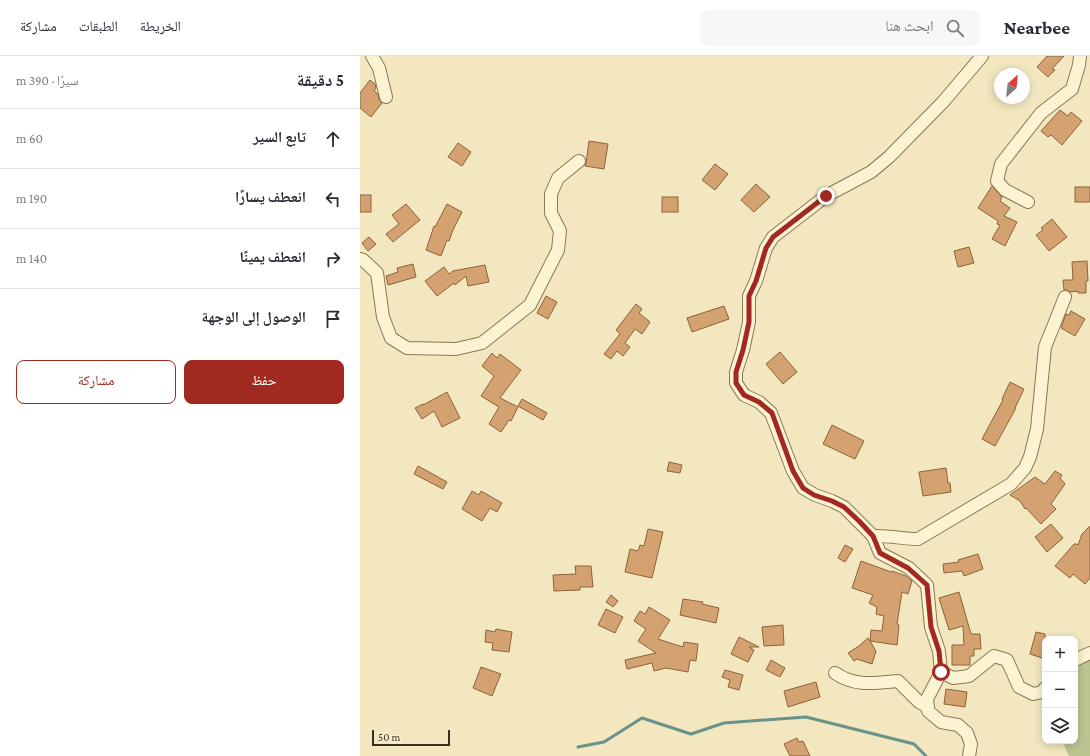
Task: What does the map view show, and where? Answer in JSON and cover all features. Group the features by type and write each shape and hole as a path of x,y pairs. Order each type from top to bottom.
{"street":[{"path":"372,56 380,68 386,97"},
{"path":"969,756 971,744 968,733 958,725 941,722 928,711 927,699 941,672 939,651 931,627 927,585 908,568 880,553 873,536 844,507 814,495 803,488 793,471 772,413 759,402 744,395 736,383 736,372 743,350 749,322 749,296 756,281 766,248 773,237 826,196 871,172 889,157 943,102 982,56"},
{"path":"1028,202 1005,190 997,182 1001,164 1041,113 1072,89 1080,56"},
{"path":"360,259 377,273 383,318 391,338 407,348 456,349 482,343 530,305 558,250 560,231 551,213 551,194 558,178 579,161"},
{"path":"873,536 884,535 918,540 1011,484 1025,468 1030,457 1037,429 1045,347 1065,297"},
{"path":"1078,659 1090,653"},
{"path":"941,672 953,678 969,676 994,656 1007,660 1019,687 1033,694 1042,692"},
{"path":"835,673 842,678 862,683 898,681 919,702 928,707"}],"green space":[{"path":"1090,656 1090,756 1069,756 1063,744 1078,744 1078,663"}],"building":[{"path":"1047,56 1064,56 1052,69 1055,70 1048,77 1037,67"},
{"path":"370,80 375,84 376,88 374,91 378,94 382,103 371,117 360,108 360,93"},
{"path":"1060,110 1068,116 1071,112 1082,121 1062,145 1051,135 1048,137 1041,131"},
{"path":"589,141 608,144 604,169 585,166"},
{"path":"458,143 471,152 462,166 448,157"},
{"path":"715,164 728,174 715,190 702,180"},
{"path":"756,184 770,197 754,212 741,200"},
{"path":"992,186 1002,197 1000,201 1010,208 1004,216 1017,222 1005,246 992,239 1000,225 997,224 998,221 978,208"},
{"path":"1075,187 1090,187 1090,202 1075,202"},
{"path":"360,195 371,195 371,212 360,212"},
{"path":"662,197 678,197 678,212 662,212"},
{"path":"406,204 420,220 393,242 386,234 399,224 392,215"},
{"path":"447,204 462,212 449,241 447,240 441,256 426,250 434,226 435,227"},
{"path":"1052,219 1067,237 1049,251 1036,235 1043,230 1041,228"},
{"path":"369,237 376,244 368,251 362,243"},
{"path":"969,247 974,263 958,267 954,251"},
{"path":"1087,261 1088,281 1086,281 1086,293 1064,290 1063,280 1073,280 1072,262"},
{"path":"413,264 416,277 388,285 386,276 398,272 397,268"},
{"path":"485,265 489,282 468,286 466,276 437,296 425,281 444,267 449,274 453,271"},
{"path":"546,296 557,302 548,319 537,313"},
{"path":"636,304 642,309 639,313 650,322 642,334 635,329 625,343 630,347 623,356 617,351 611,359 604,354 620,334 616,330"},
{"path":"724,306 729,319 692,332 687,318"},
{"path":"1071,311 1085,319 1075,336 1061,328 1066,314 1069,315"},
{"path":"780,352 797,372 783,384 766,364"},
{"path":"492,353 497,358 500,354 521,370 500,398 518,407 511,421 509,420 501,432 489,424 499,407 481,396 494,376 482,366"},
{"path":"1010,382 1024,389 1016,408 995,446 982,439 1003,400 1002,399"},
{"path":"447,392 460,418 442,427 434,411 422,419 415,408"},
{"path":"522,399 547,413 543,420 518,406"},
{"path":"832,425 864,441 855,459 823,444"},
{"path":"669,462 682,465 680,473 667,471"},
{"path":"418,466 447,482 443,489 414,474"},
{"path":"946,468 951,492 923,496 919,472"},
{"path":"1055,471 1062,475 1060,478 1065,484 1051,504 1056,509 1041,524 1026,508 1025,509 1020,501 1010,495 1035,477 1045,484"},
{"path":"472,491 479,495 481,491 502,503 497,512 490,508 482,521 462,509"},
{"path":"1051,524 1063,538 1047,552 1035,537"},
{"path":"1090,526 1090,578 1085,584 1073,574 1070,578 1055,566 1074,544 1078,545 1082,534"},
{"path":"648,529 663,532 652,578 625,572 630,549 638,551 640,545 644,546"},
{"path":"845,545 853,549 845,562 838,558"},
{"path":"978,554 983,569 964,576 962,571 944,573 943,564 959,562 958,560"},
{"path":"861,561 906,576 912,581 908,594 902,592 897,624 899,625 897,645 870,641 871,630 882,631 884,616 876,614 877,607 869,603 873,595 852,588"},
{"path":"575,566 591,566 593,587 580,587 580,590 554,591 553,575 576,574"},
{"path":"959,592 971,634 980,634 981,649 974,649 974,656 970,656 970,665 952,665 952,645 964,645 963,626 949,630 939,598"},
{"path":"611,595 618,601 613,607 606,602"},
{"path":"683,599 703,602 702,604 719,608 716,623 680,615"},
{"path":"649,607 670,620 658,639 683,647 684,642 698,644 696,661 690,660 688,672 666,668 654,671 652,663 627,669 625,660 656,653 638,641 646,629 634,621 640,611 645,614"},
{"path":"606,609 623,617 615,633 598,625"},
{"path":"783,625 784,645 764,646 762,627"},
{"path":"496,629 512,632 509,652 492,650 493,643 485,642 486,630 495,632"},
{"path":"1036,632 1045,634 1045,636 1042,636 1042,658 1030,654"},
{"path":"739,637 759,647 749,647 754,650 748,662 731,654"},
{"path":"868,638 876,651 872,664 857,659 854,661 848,653"},
{"path":"771,660 785,668 780,677 766,670"},
{"path":"481,667 501,674 492,696 473,688"},
{"path":"725,670 743,675 739,690 728,687 730,680 722,677"},
{"path":"816,682 820,697 788,707 784,691"},
{"path":"946,689 967,692 965,707 944,704"},
{"path":"797,738 799,742 803,741 810,756 790,756 784,744"}],"waterway":[{"path":"578,747 604,742 642,718 691,734 724,723 806,717 914,744 926,756"}],"route":[{"path":"826,196 773,237 766,248 756,281 749,296 749,322 743,350 736,372 736,383 744,395 759,402 772,413 793,471 803,488 814,495 844,507 873,536 880,553 908,568 927,585 931,627 939,651 941,672"}]}
